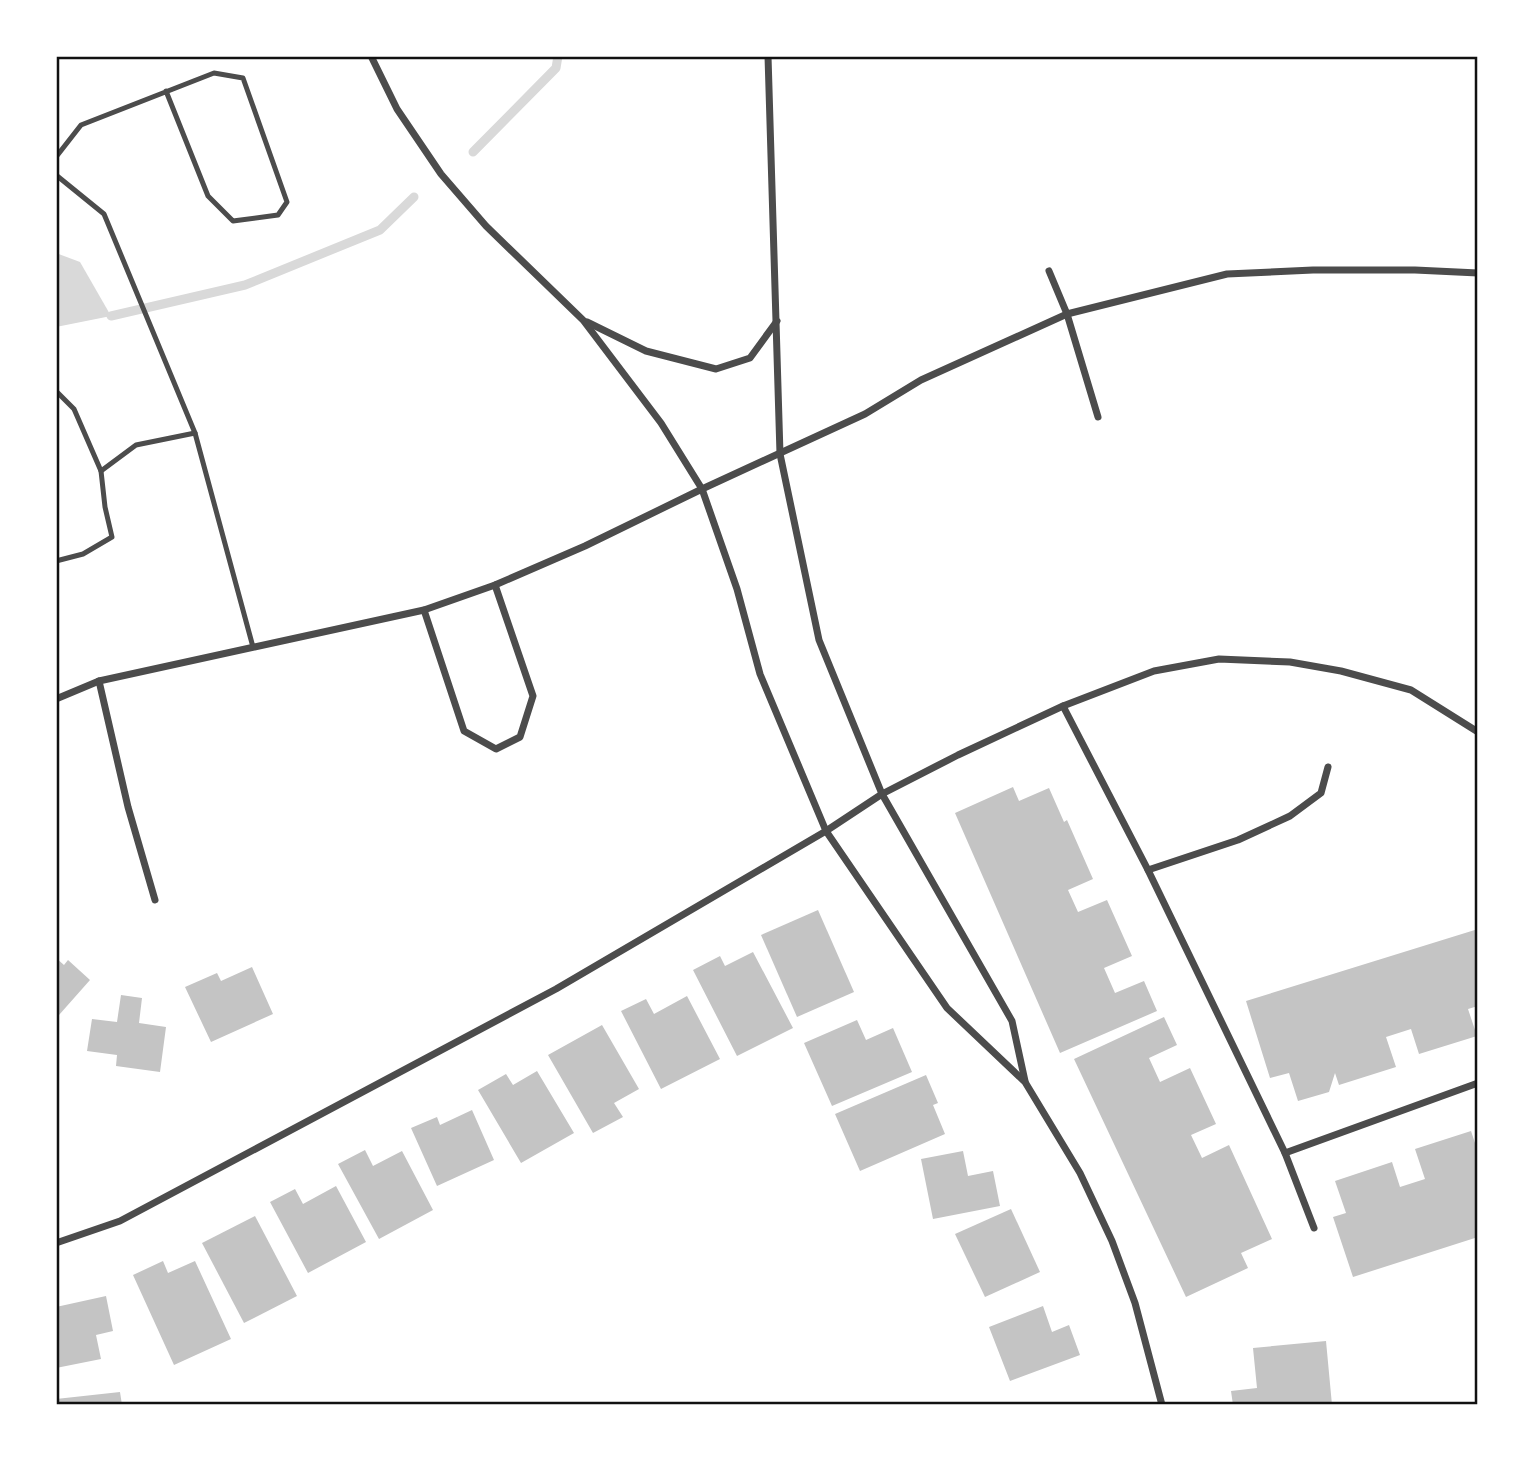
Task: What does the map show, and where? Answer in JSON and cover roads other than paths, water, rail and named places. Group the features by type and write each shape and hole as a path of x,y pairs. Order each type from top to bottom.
{"street":[{"path":"371,56 397,109 441,174 486,226 583,320 662,423 702,489 737,589 760,674 825,831 947,1008 1026,1082 1080,1173 1112,1241 1135,1303 1162,1405"},
{"path":"768,56 780,454 819,640 882,794 1012,1021 1026,1082"},
{"path":"56,699 99,681 424,610 495,585 585,546 780,454 881,405 921,380 1067,314 1227,274 1313,270 1478,273"},
{"path":"1049,271 1067,314 1098,417"},
{"path":"583,320 646,351 716,369 750,358 778,320"},
{"path":"424,610 464,731 496,749 520,737 533,696 495,585"},
{"path":"56,1243 120,1221 556,989 825,831 882,794 1063,706 1154,671 1219,659 1290,662 1341,671 1411,690 1478,732"},
{"path":"99,681 128,807 155,900"},
{"path":"1063,706 1148,870 1285,1153 1314,1228"},
{"path":"1148,870 1238,840 1290,816 1321,793 1328,767"},
{"path":"1285,1153 1478,1083"}],"lane":[{"path":"56,157 81,125 166,91 214,73 243,78 287,202 278,215 233,220 208,197 166,91"},
{"path":"56,175 104,214 195,433 253,647"},
{"path":"56,391 74,409 101,471 112,537 83,554 56,561"},
{"path":"101,471 136,445 195,433"}],"waterway":[{"path":"473,152 556,68 558,56"},
{"path":"111,316 245,285 380,230 414,197"}]}
